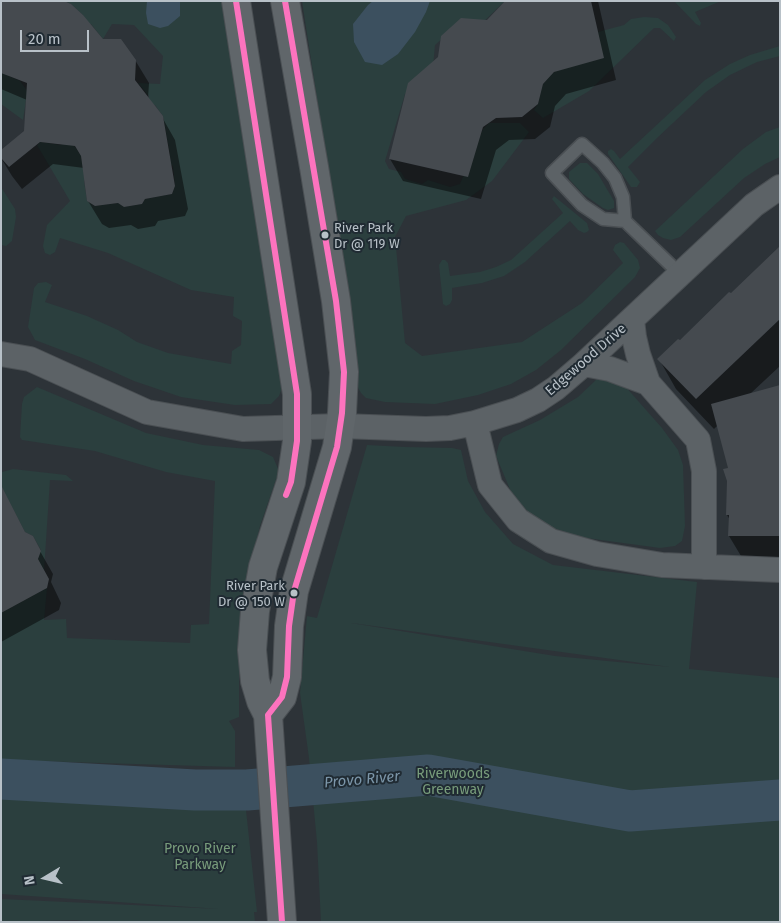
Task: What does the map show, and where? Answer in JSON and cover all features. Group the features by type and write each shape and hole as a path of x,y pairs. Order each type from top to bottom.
{"street":[{"path":"236,1 297,394 335,455 294,591 289,626 286,677 282,696 268,715"},
{"path":"282,922 268,715 261,701 255,680 252,650 255,611 263,567 291,482 344,372 336,301 285,1"},
{"name":"Edgewood Drive","path":"1,354 30,359 147,412 243,429 318,427 426,429 450,428 475,423 517,410 538,400 584,364 754,205 780,187"},
{"path":"632,320 638,354 648,383 698,440 704,471 704,567"},
{"path":"584,364 617,371 648,383"},
{"path":"475,423 490,485 518,520 552,541 597,554 662,565 780,570"}],"lane":[{"path":"625,221 623,197 615,178 603,163 582,144 552,173 582,205 603,219 625,221 680,274"}],"green space":[{"path":"65,1 224,1 283,385 279,396 271,404 235,405 181,397 134,381 85,359 35,340 28,327 34,288 38,283 46,282 52,285 45,302 87,316 118,330 137,342 168,353 231,364 232,351 241,345 242,321 233,316 234,297 191,290 108,253 60,238 55,252 50,255 45,253 43,246 47,225 70,201 37,145 40,142 61,145 69,138 81,156 83,169 90,175 84,181 87,201 95,206 118,203 124,207 142,204 145,199 172,194 175,186 173,166 165,162 170,154 163,116 155,105 147,104 149,96 138,83 160,84 163,56 134,25 112,24 103,39 91,24 82,25 83,15"},
{"path":"302,1 505,1 478,27 455,27 435,45 433,67 405,94 385,161 389,169 401,172 405,179 422,184 428,180 450,187 460,184 483,129 489,123 520,123 529,132 492,181 466,200 406,216 395,237 405,343 422,356 522,342 582,303 623,263 613,250 615,245 620,242 624,243 638,260 640,268 635,277 561,350 536,370 511,384 478,395 435,404 385,402 366,398 361,393 356,384 350,311"},
{"path":"674,1 721,1 695,12 701,23 700,26"},
{"path":"644,17 658,18 668,25 676,37 674,41 660,28 654,28 589,91 543,118 534,110 538,104 543,84 598,32 624,25 631,19"},
{"path":"780,46 780,56 757,62 730,75 706,92 657,138 628,167 640,182 637,187 631,187 608,154 608,151 611,149 614,151 620,159 705,80 730,64 750,55"},
{"path":"1,67 7,75 20,81 31,96 26,100 23,120 1,104"},
{"path":"780,127 780,157 765,164 744,178 680,237 671,240 658,235 655,231 743,149 766,132"},
{"path":"580,163 587,163 598,174 614,201 614,208 608,210 603,208 583,194 569,179 569,172"},
{"path":"1,187 15,209 16,217 12,241 6,246 1,245"},
{"path":"554,196 587,223 589,230 587,232 584,233 578,230 570,221 525,262 504,276 482,283 452,288 450,304 446,306 443,304 439,265 442,260 448,263 450,276 480,272 511,260 563,213 552,199"},
{"path":"606,378 624,385 662,428 678,450 683,465 685,526 682,541 675,546 660,548 579,537 537,522 512,494 496,456 503,437 540,420 578,397 597,379"},
{"path":"37,387 146,433 203,445 259,450 273,457 279,471 260,526 246,587 239,652 239,717 229,721 235,731 235,767 1,760 1,613 47,588 44,620 66,619 67,638 190,643 191,625 209,624 215,481 166,472 95,451 22,440 20,437 22,404 24,397"},
{"name":"Riverwoods Greenway","path":"367,445 452,448 461,450 468,481 485,512 513,544 553,565 697,582 689,669 780,678 780,922 321,922 317,842 309,758 300,693 307,616 317,618","holes":["351,623 670,667 555,656"]},
{"path":"13,469 66,475 73,481 50,480 44,571 38,559 41,550 33,536 25,532 1,486 2,472"},
{"name":"Provo River Parkway","path":"1,797 246,810 257,912 254,912 255,922 90,922 76,920 1,922 1,899 220,909 1,894"}],"water":[{"path":"147,1 180,1 180,16 168,26 160,28 148,24 146,13"},
{"path":"373,1 430,1 415,32 398,54 382,65 365,62 354,42 353,24"}],"building":[{"path":"1,1 64,1 71,4 83,15 103,39 121,39 136,60 135,80 163,116 175,186 172,194 145,199 142,204 124,207 118,203 95,206 87,201 81,156 75,146 40,142 9,167 1,158 1,150 24,131 27,83 1,73"},
{"path":"505,1 591,1 604,58 554,72 543,84 538,104 522,117 496,118 483,127 468,177 389,159 408,83 438,57 441,36 461,18 487,20"},
{"path":"780,246 780,319 696,399 657,359 678,339 680,340"},
{"path":"780,385 780,536 728,536 729,515 726,515 727,481 723,469 728,468 711,404"},
{"path":"1,485 25,532 33,536 41,551 38,559 49,579 47,588 1,613"}],"waterway":[{"name":"Provo River","path":"1,779 195,790 247,790 428,775 630,811 780,800"}],"transit line":[{"path":"236,1 297,394 297,441 291,482 286,495"},
{"path":"282,922 268,715 282,697 287,677 289,626 294,591 337,447 342,413 344,372 336,301 285,1"}],"place":[{"name":"River Park Dr @ 119 W","path":"325,235"},
{"name":"River Park Dr @ 150 W","path":"294,593"}]}
